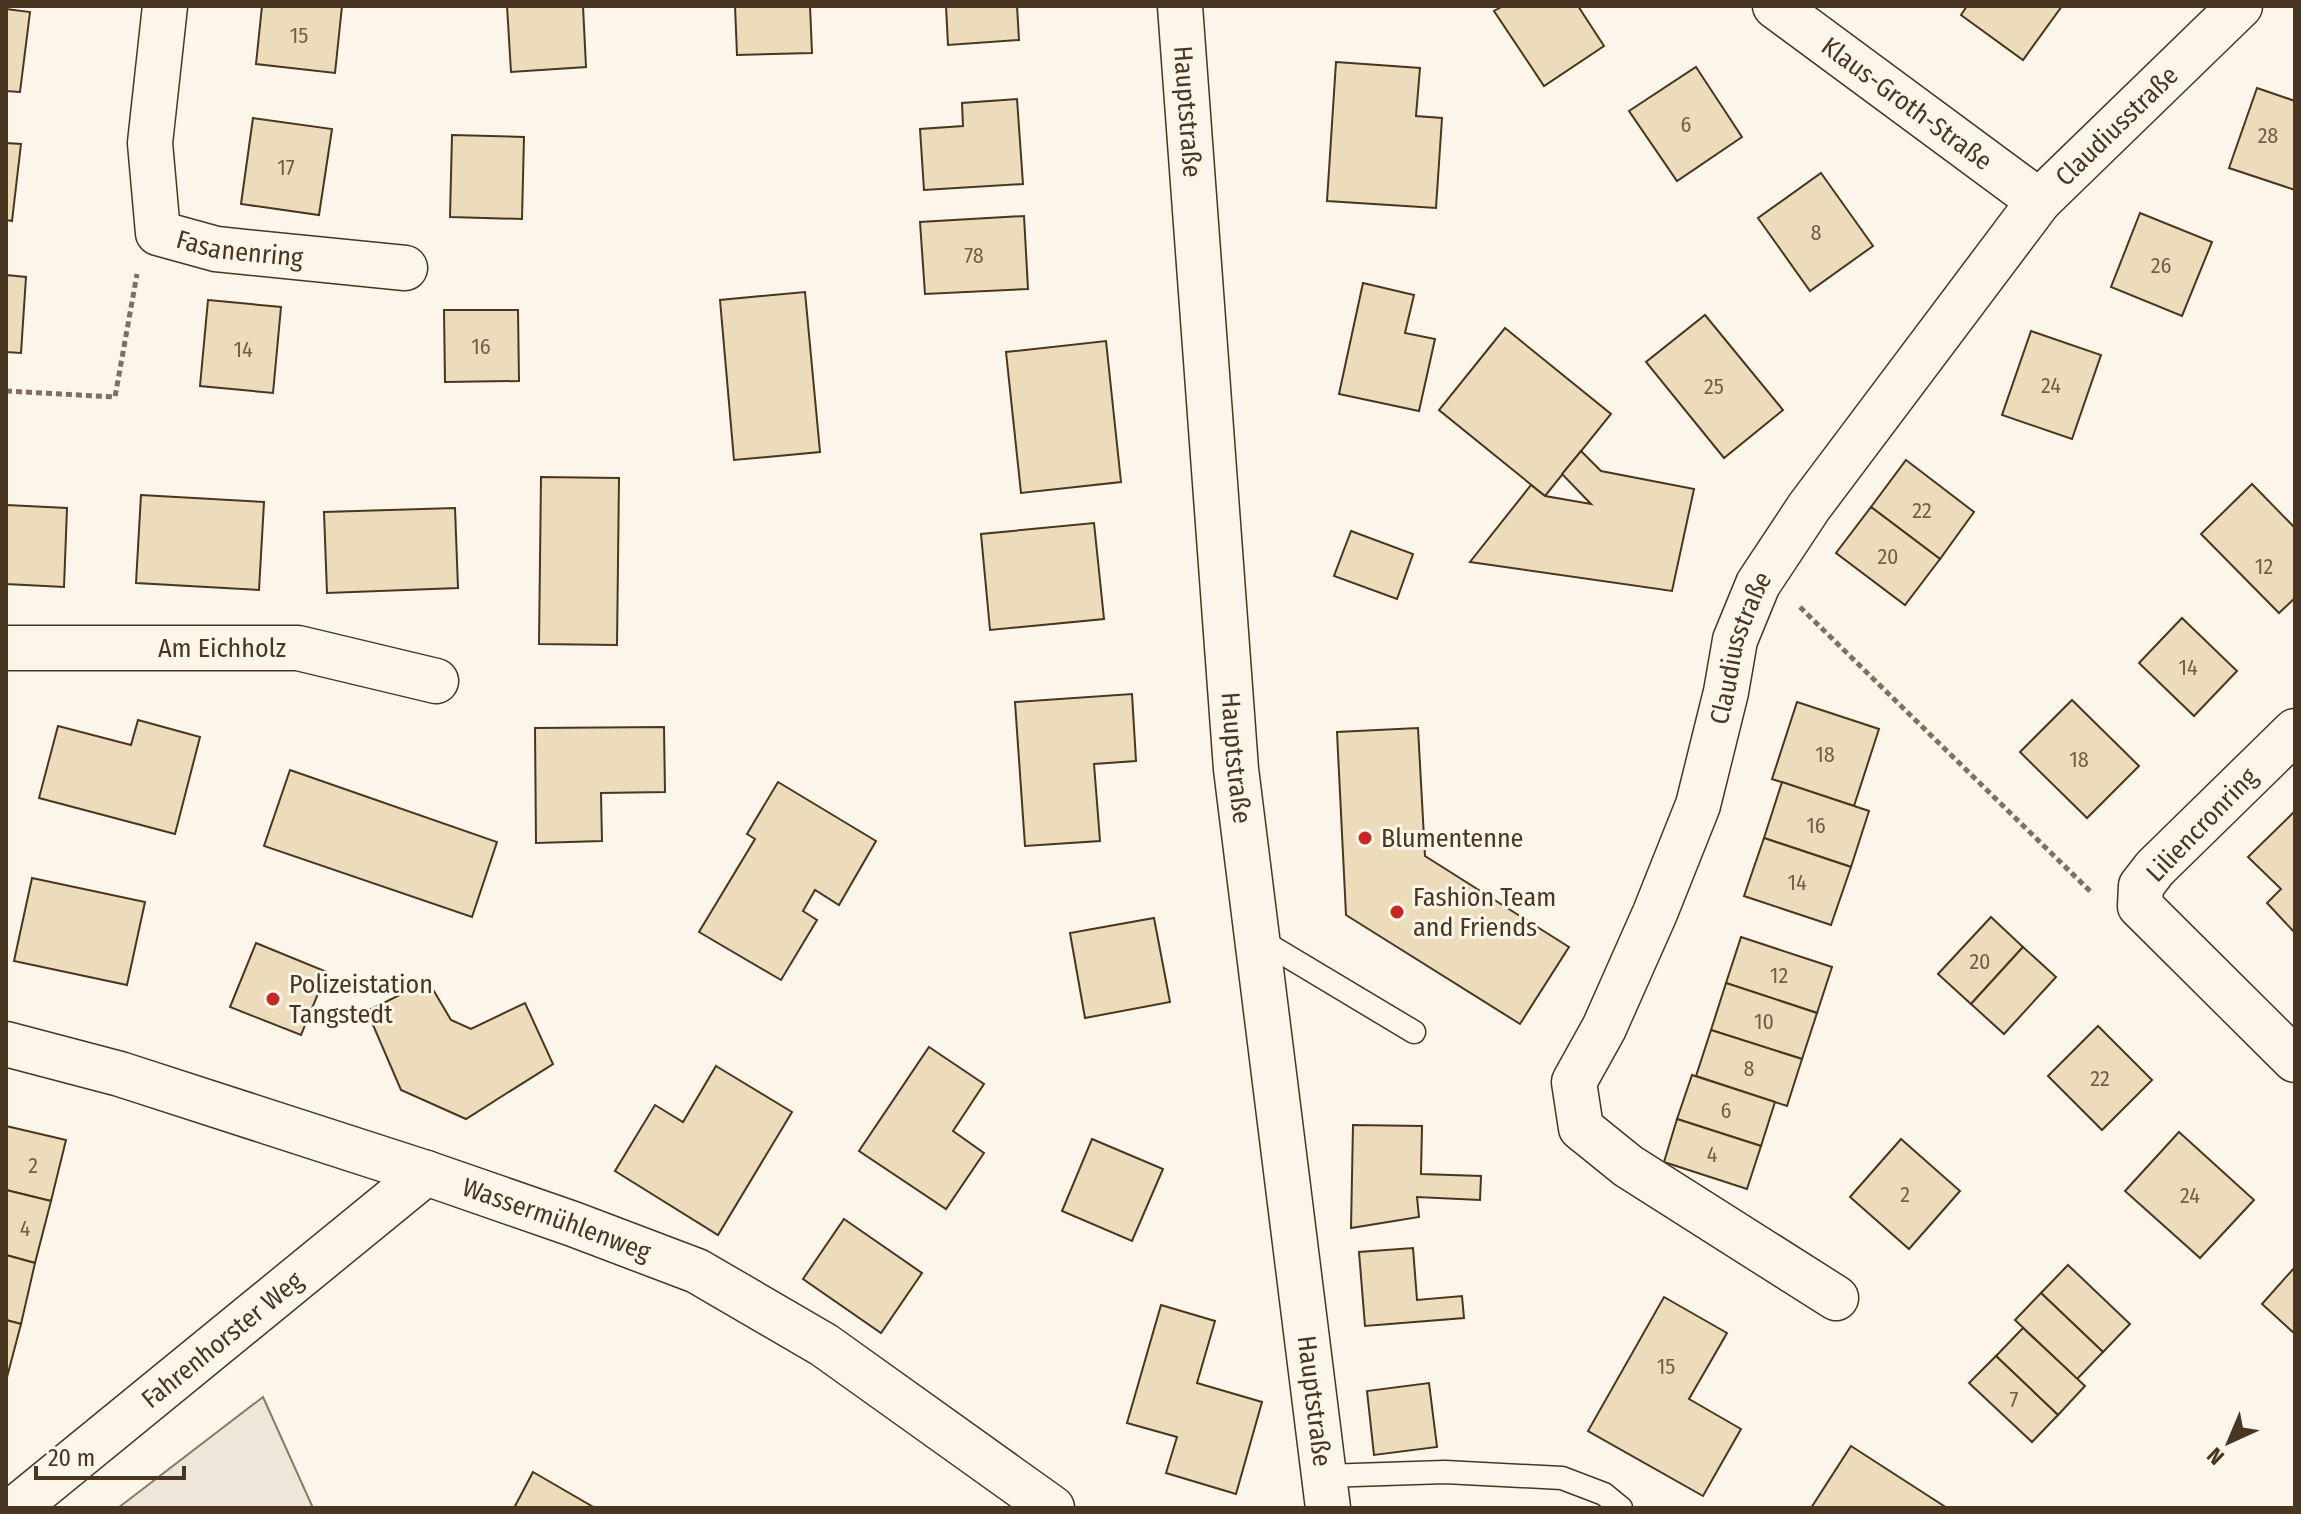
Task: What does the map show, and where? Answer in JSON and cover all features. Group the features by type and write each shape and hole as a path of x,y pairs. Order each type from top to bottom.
{"street":[{"name":"Fasanenring","path":"165,6 150,143 158,233 216,249 405,268"},
{"name":"Hauptstraße","path":"1180,6 1236,769 1326,1492"},
{"name":"Klaus-Groth-Straße","path":"1775,6 2039,201"},
{"name":"Claudiusstraße","path":"1836,1298 1628,1166 1581,1128 1574,1082 1604,1028 1698,805 1726,692 1735,640 1765,573 1809,507 2039,201 2240,6"},
{"name":"Am Eichholz","path":"6,648 298,648 436,681"},
{"name":"Liliencronring","path":"2295,731 2155,868 2141,886 2140,906 2295,1060"},
{"name":"Wassermühlenweg","path":"6,1044 120,1074 426,1173 697,1271 824,1345 1052,1508"},
{"name":"Fahrenhorster Weg","path":"16,1508 426,1173"}],"lane":[{"path":"1257,938 1414,1032"},
{"path":"1326,1492 1445,1472 1562,1478 1604,1494 1621,1508"}],"path":[{"path":"6,391 115,397 135,278 156,212"},
{"path":"1765,573 2063,865"}],"shaded area":[{"path":"263,1397 313,1508 118,1508"}],"building":[{"path":"262,6 342,6 335,73 256,64"},
{"path":"507,6 583,6 586,67 511,72"},
{"path":"735,6 810,6 812,53 737,55"},
{"path":"946,6 1017,6 1019,40 948,45"},
{"path":"1503,6 1578,6 1604,46 1544,86 1494,11"},
{"path":"1967,6 2062,6 2023,60 1961,15"},
{"path":"6,9 30,12 20,92 6,91"},
{"path":"1336,62 1420,68 1416,116 1442,118 1436,208 1327,201"},
{"path":"1696,67 1742,137 1677,181 1629,111"},
{"path":"2257,88 2295,101 2295,190 2229,168"},
{"path":"1017,99 1023,184 924,190 920,129 963,126 962,103"},
{"path":"253,118 332,129 319,215 241,204"},
{"path":"452,135 524,137 522,219 450,217"},
{"path":"6,143 21,144 12,221 6,220"},
{"path":"1821,173 1873,246 1810,291 1758,218"},
{"path":"2140,213 2212,242 2182,316 2111,287"},
{"path":"1024,216 1028,289 925,294 920,222"},
{"path":"6,275 26,277 21,353 6,352"},
{"path":"1363,283 1414,295 1405,333 1435,339 1419,411 1339,394"},
{"path":"805,292 820,452 734,460 720,300"},
{"path":"208,300 281,307 273,393 200,386"},
{"path":"444,310 518,310 519,381 445,382"},
{"path":"1705,315 1783,410 1724,458 1646,362"},
{"path":"1505,328 1611,414 1545,496 1439,410"},
{"path":"2031,331 2101,355 2072,439 2002,415"},
{"path":"1106,341 1121,482 1021,493 1006,352"},
{"path":"1581,451 1601,471 1694,489 1672,591 1470,562 1531,485 1545,496 1591,504 1562,474"},
{"path":"1906,460 1974,512 1940,559 1871,507"},
{"path":"541,477 619,478 617,645 539,644"},
{"path":"2252,484 2295,528 2295,598 2279,613 2201,534"},
{"path":"141,495 264,502 259,590 136,583"},
{"path":"6,505 67,508 64,587 6,584"},
{"path":"1871,507 1940,559 1905,605 1836,553"},
{"path":"455,508 458,588 327,593 324,512"},
{"path":"1094,523 1104,619 990,630 981,534"},
{"path":"1351,531 1413,554 1397,599 1334,576"},
{"path":"2182,618 2237,671 2194,716 2139,663"},
{"path":"1132,694 1136,761 1094,764 1100,841 1025,846 1015,702"},
{"path":"2072,700 2139,766 2087,818 2020,752"},
{"path":"1797,702 1879,729 1854,806 1772,779"},
{"path":"138,720 200,737 175,834 39,798 58,726 131,745"},
{"path":"664,727 665,792 601,793 602,841 536,843 535,728"},
{"path":"1418,728 1425,856 1569,947 1520,1024 1346,915 1337,732"},
{"path":"290,770 497,842 472,917 264,846"},
{"path":"778,782 876,841 839,905 815,890 803,911 817,920 781,980 699,932 755,839 747,834"},
{"path":"1782,782 1869,811 1851,867 1764,838"},
{"path":"2295,811 2295,933 2267,903 2281,889 2248,857"},
{"path":"1764,838 1851,867 1831,925 1744,896"},
{"path":"32,878 145,902 127,985 14,961"},
{"path":"1991,917 2023,947 1971,1004 1938,974"},
{"path":"1154,918 1170,1002 1085,1018 1070,933"},
{"path":"1741,937 1832,967 1817,1013 1726,983"},
{"path":"256,943 327,972 301,1035 230,1007"},
{"path":"2023,947 2056,977 2004,1034 1971,1004"},
{"path":"428,981 451,1020 471,1029 525,1003 553,1064 466,1119 401,1090 367,1011"},
{"path":"1726,983 1817,1013 1802,1059 1711,1030"},
{"path":"2098,1026 2152,1080 2102,1130 2048,1076"},
{"path":"1711,1030 1802,1059 1787,1106 1696,1076"},
{"path":"929,1047 984,1084 953,1131 984,1153 946,1209 859,1151"},
{"path":"716,1066 792,1112 718,1235 615,1171 655,1105 683,1122"},
{"path":"1692,1075 1775,1102 1761,1146 1677,1119"},
{"path":"1677,1119 1761,1146 1747,1189 1664,1162"},
{"path":"1353,1125 1422,1126 1421,1174 1481,1176 1480,1200 1417,1197 1419,1217 1351,1228"},
{"path":"6,1126 66,1140 51,1201 6,1190"},
{"path":"2179,1132 2254,1200 2200,1258 2125,1191"},
{"path":"1092,1139 1163,1169 1132,1241 1062,1211"},
{"path":"1901,1139 1960,1191 1909,1249 1850,1197"},
{"path":"6,1190 51,1201 35,1263 6,1255"},
{"path":"844,1219 922,1273 881,1333 803,1279"},
{"path":"1413,1248 1417,1300 1462,1296 1464,1318 1365,1326 1359,1252"},
{"path":"6,1255 35,1263 21,1324 6,1320"},
{"path":"2068,1265 2130,1324 2103,1352 2041,1293"},
{"path":"2295,1267 2295,1334 2262,1304"},
{"path":"2041,1293 2103,1352 2077,1379 2015,1320"},
{"path":"1664,1297 1727,1333 1689,1399 1741,1429 1703,1496 1588,1431"},
{"path":"1161,1305 1215,1321 1197,1383 1262,1402 1236,1494 1166,1473 1177,1437 1127,1423"},
{"path":"6,1320 21,1324 6,1381"},
{"path":"2023,1328 2085,1386 2058,1415 1996,1356"},
{"path":"1996,1356 2058,1415 2032,1442 1969,1383"},
{"path":"1429,1383 1437,1447 1374,1455 1367,1391"},
{"path":"1851,1446 1947,1508 1811,1508"},
{"path":"533,1472 595,1508 514,1508"}],"place":[{"name":"Blumentenne","path":"1365,838"},
{"name":"Fashion Team and Friends","path":"1397,912"},
{"name":"Polizeistation Tangstedt","path":"273,999"}]}
